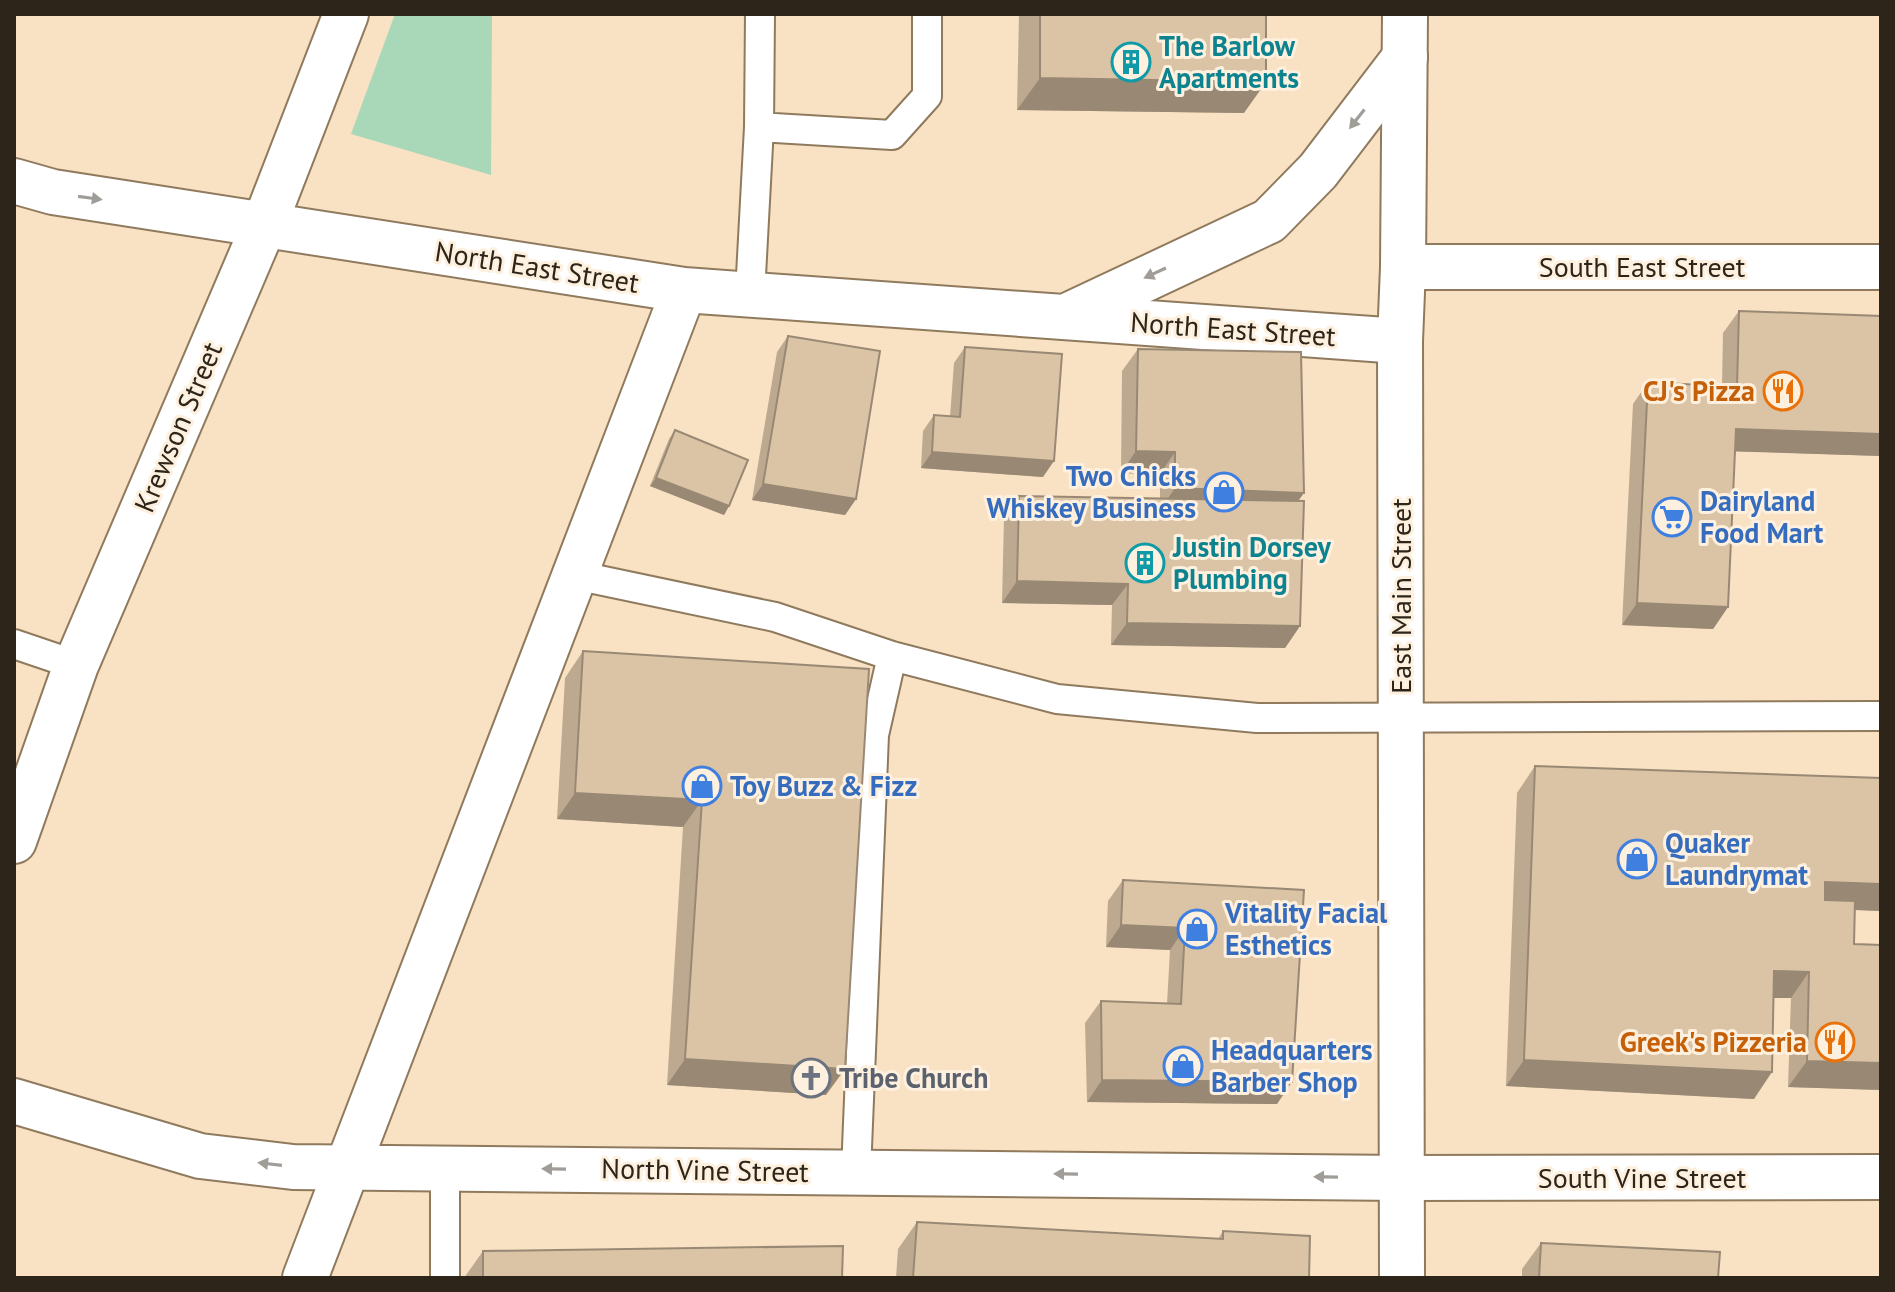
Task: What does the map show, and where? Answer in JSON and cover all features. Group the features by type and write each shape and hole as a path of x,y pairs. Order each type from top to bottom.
{"street":[{"name":"Krewson Street","path":"14,841 76,665 265,223 346,14"},
{"name":"East Main Street","path":"1402,1278 1400,341 1405,14"},
{"name":"North East Street","path":"1065,317 1269,221 1318,171 1405,57"},
{"name":"North East Street","path":"14,181 53,192 684,290 1400,341"},
{"name":"South East Street","path":"1403,267 1881,267"},
{"path":"305,1278 684,290"},
{"name":"North Vine Street","path":"14,1101 200,1156 293,1167 1404,1178"},
{"name":"South Vine Street","path":"1404,1178 1881,1177"}],"lane":[{"path":"750,294 759,127 760,14"},
{"path":"759,127 892,135 927,96 927,14"},
{"path":"575,575 775,617 892,656 1057,699 1257,718 1881,716"},
{"path":"14,644 76,665"},
{"path":"856,1172 874,735 892,656"},
{"path":"445,1168 445,1278"}],"green space":[{"path":"395,14 492,14 491,175 351,134"}],"building":[{"name":"The Barlow Apartments","path":"1040,14 1266,14 1266,82 1040,78"},
{"path":"1739,311 1881,316 1881,434 1736,429 1728,607 1637,603 1648,382 1737,387"},
{"path":"788,336 880,351 856,499 763,484"},
{"path":"965,347 1062,354 1054,461 932,452 934,415 960,417"},
{"path":"1138,349 1301,352 1304,493 1175,488 1175,452 1136,451"},
{"path":"675,430 748,460 729,506 656,478"},
{"name":"Justin Dorsey Plumbing","path":"1019,496 1304,501 1300,626 1127,623 1128,584 1017,581"},
{"path":"583,651 869,669 845,1069 685,1059 702,800 575,793"},
{"path":"1535,766 1881,778 1881,884 1825,882 1825,900 1855,901 1854,944 1881,945 1881,1063 1807,1061 1809,972 1774,971 1772,1072 1524,1060"},
{"path":"1123,880 1304,890 1292,1082 1102,1080 1101,1001 1181,1004 1185,928 1121,925"},
{"path":"917,1222 1223,1239 1223,1231 1310,1236 1309,1278 913,1278"},
{"path":"1541,1243 1720,1252 1718,1278 1539,1278"},
{"path":"843,1246 842,1278 483,1278 483,1251"}],"place":[{"name":"The Barlow Apartments","path":"1131,62"},
{"name":"CJ's Pizza","path":"1783,391"},
{"name":"Two Chicks Whiskey Business","path":"1224,492"},
{"name":"Dairyland Food Mart","path":"1672,517"},
{"name":"Justin Dorsey Plumbing","path":"1145,563"},
{"name":"Toy Buzz & Fizz","path":"702,786"},
{"name":"Quaker Laundrymat","path":"1637,859"},
{"name":"Vitality Facial Esthetics","path":"1197,929"},
{"name":"Greek's Pizzeria","path":"1835,1042"},
{"name":"Headquarters Barber Shop","path":"1183,1066"},
{"name":"Tribe Church","path":"811,1078"}]}
